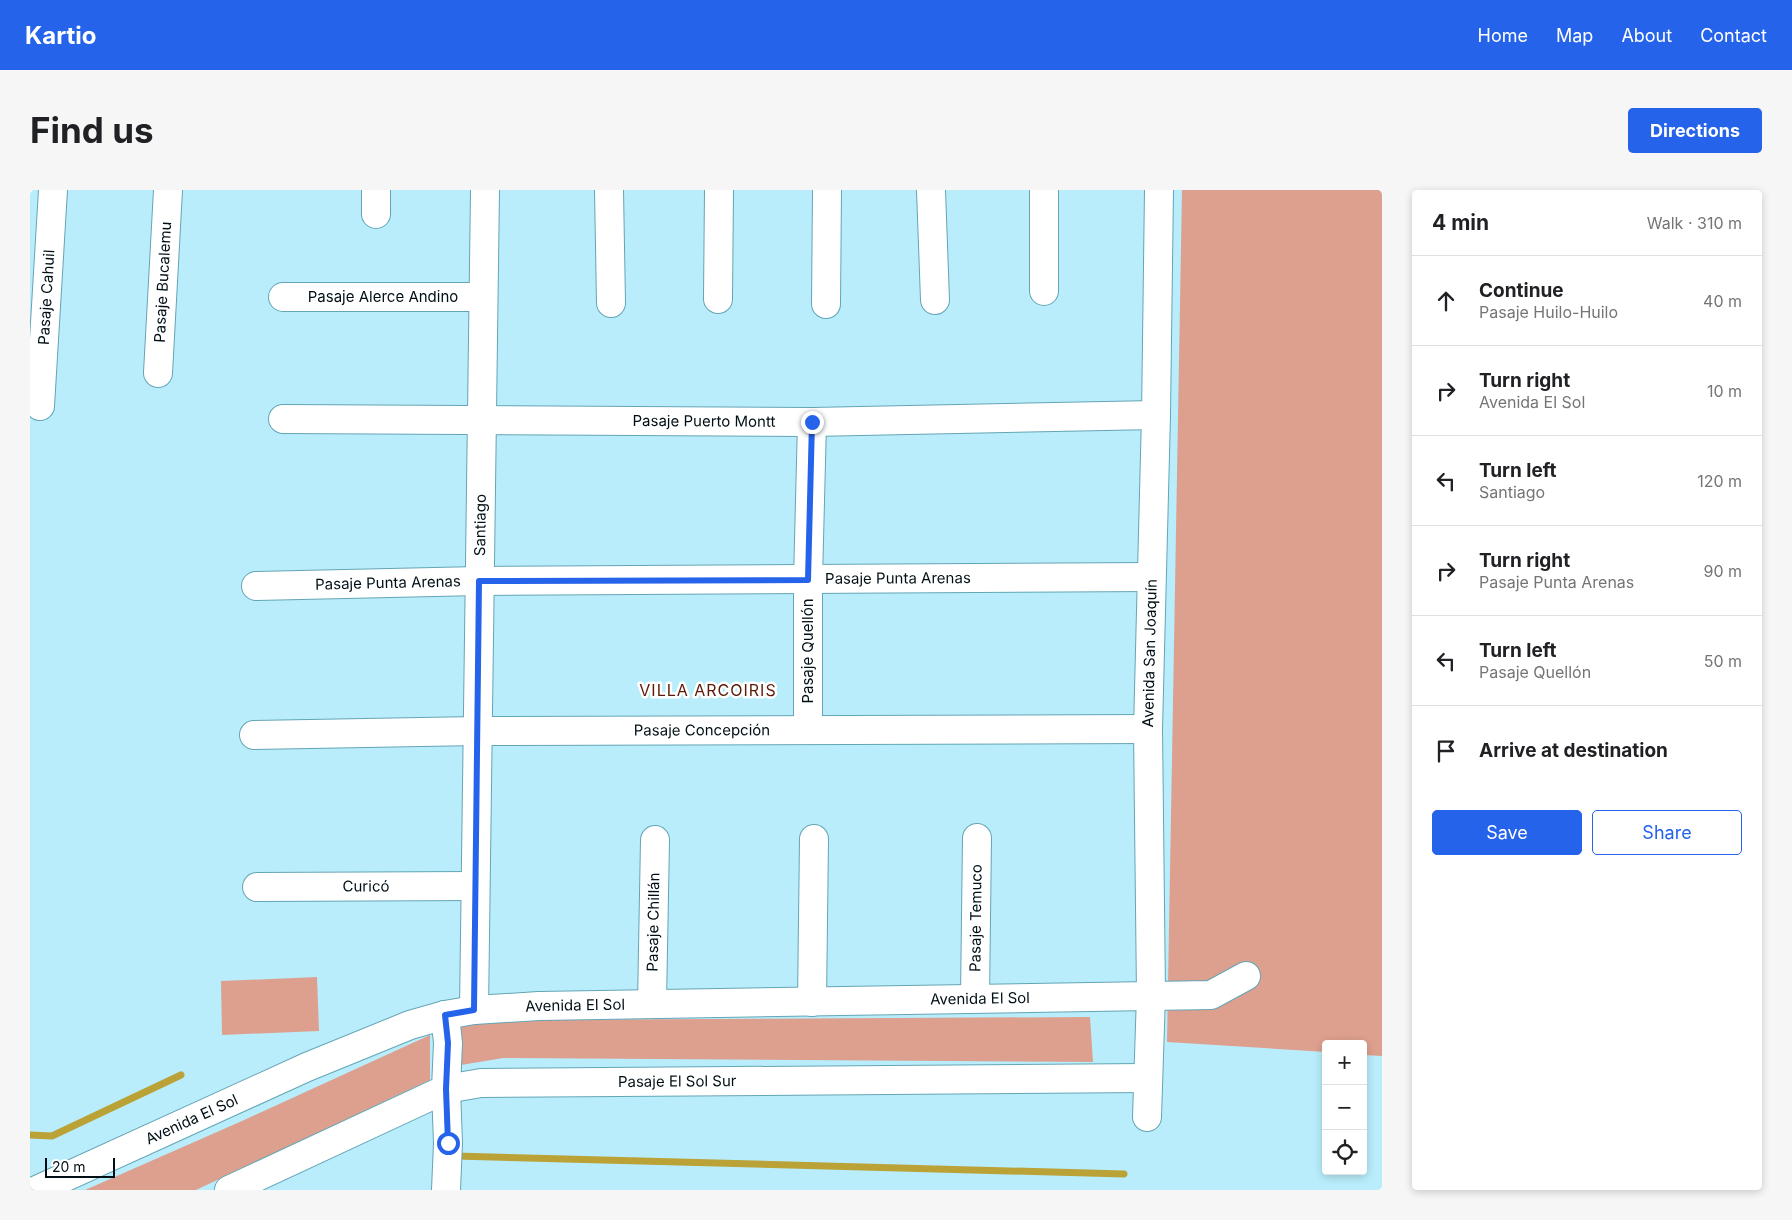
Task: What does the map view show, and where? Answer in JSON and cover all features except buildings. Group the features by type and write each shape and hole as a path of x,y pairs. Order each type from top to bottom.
{"street":[{"name":"Pasaje Bucalemu","path":"158,372 168,190"},
{"name":"Santiago","path":"474,1010 485,190"},
{"path":"609,190 610,303"},
{"path":"718,299 719,190"},
{"path":"826,190 826,304"},
{"path":"931,190 935,300"},
{"path":"1044,190 1044,291"},
{"name":"Avenida San Joaquín","path":"1147,1117 1151,995 1148,729 1156,415 1159,190"},
{"name":"Pasaje Cahuil","path":"40,406 52,193"},
{"name":"Pasaje Alerce Andino","path":"283,298 483,297"},
{"name":"Pasaje Puerto Montt","path":"283,418 812,422 1156,415"},
{"name":"Pasaje Quellón","path":"808,729 808,580 812,422"},
{"name":"Pasaje Punta Arenas","path":"256,586 479,581 1151,577"},
{"name":"Pasaje Concepción","path":"254,735 477,731 1148,729"},
{"name":"Pasaje Temuco","path":"975,998 977,838"},
{"path":"812,1002 814,839"},
{"name":"Pasaje Chillán","path":"652,1004 655,840"},
{"name":"Curicó","path":"257,888 475,886"},
{"name":"Avenida El Sol","path":"37,1190 307,1066 410,1026 445,1015 474,1010 539,1006 1211,995 1246,976"},
{"path":"445,1015 448,1043 446,1190"},
{"name":"Pasaje El Sol Sur","path":"229,1190 446,1089 481,1083 1147,1078"}],"shaded area":[{"path":"1182,190 1382,190 1382,1056 1367,1055 1367,1040 1322,1040 1322,1052 1167,1042"},
{"path":"317,977 319,1031 222,1035 221,981"},
{"path":"1090,1017 1093,1062 503,1058 455,1066 454,1028 503,1020"},
{"path":"430,1035 430,1080 196,1190 85,1190 242,1121"}],"waterway":[{"path":"30,1135 52,1136 181,1075"},
{"path":"455,1156 1124,1174"}],"district":[{"name":"VILLA ARCOIRIS","path":"708,690"}],"route":[{"path":"448,1143 446,1089 448,1043 445,1015 474,1010 479,581 808,580 812,422"}]}
